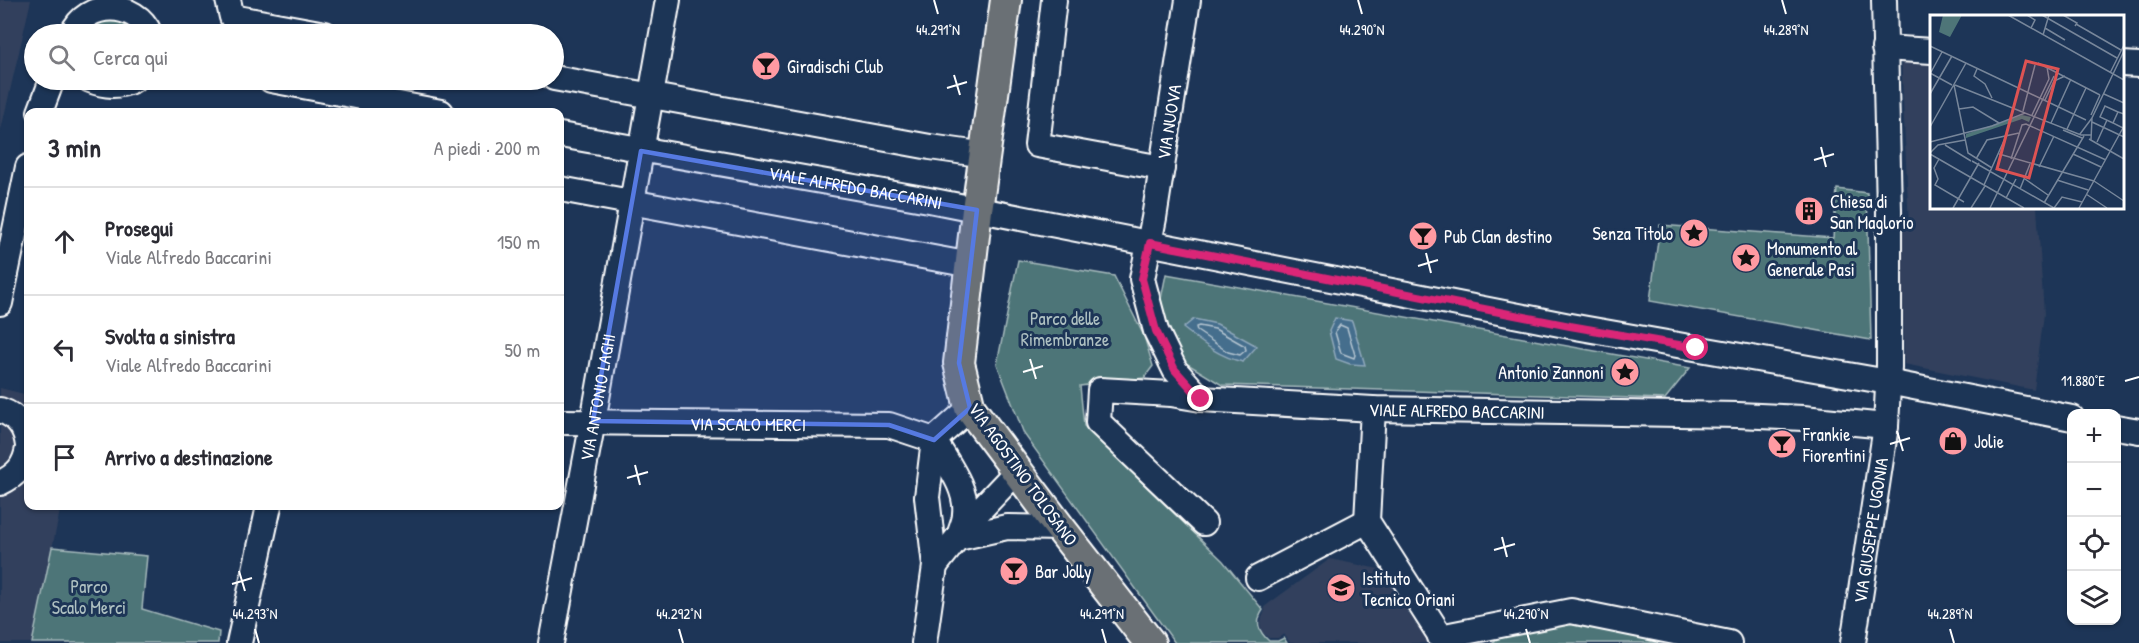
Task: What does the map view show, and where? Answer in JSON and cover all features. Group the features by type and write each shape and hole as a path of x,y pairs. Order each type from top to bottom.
{"main road":[{"name":"VIA AGOSTINO TOLOSANO","path":"1006,0 959,363 970,408 1150,643"}],"street":[{"path":"72,0 74,24"},
{"path":"228,0 232,17 270,24"},
{"name":"VIA ANTONIO LAGHI","path":"551,643 668,0"},
{"path":"1054,0 1037,145 1162,168"},
{"name":"VIA NUOVA","path":"1150,243 1188,0"},
{"name":"VIA GIUSEPPE UGONIA","path":"1853,643 1886,426 1889,210 1884,0"},
{"path":"78,24 82,18 97,10 120,7 137,15 145,24"},
{"path":"1884,48 1930,51"},
{"path":"2124,64 2139,65"},
{"path":"564,80 930,147 986,155"},
{"path":"42,108 48,90"},
{"path":"324,90 420,108"},
{"name":"VIALE ALFREDO BACCARINI","path":"564,136 977,210 1570,326 1888,382 2067,417"},
{"path":"564,190 971,265"},
{"path":"0,303 22,229 24,208"},
{"path":"1150,243 1142,279 1156,331 1175,370 1201,399"},
{"path":"1201,399 1172,394 1100,390 1098,422 1204,524"},
{"name":"VIALE ALFREDO BACCARINI","path":"1201,399 1373,410 1738,415 1803,418 1886,426"},
{"path":"924,643 935,566 927,497 934,440 970,408"},
{"path":"0,410 12,415 24,430"},
{"path":"1373,410 1367,521 1442,640 1571,611 1729,643"},
{"name":"VIA SCALO MERCI","path":"564,422 889,425 934,440"},
{"path":"2121,428 2139,431"},
{"path":"934,440 960,486 965,500 965,515 958,538"},
{"path":"0,483 11,478 24,463"},
{"path":"935,566 976,513 1017,471"},
{"path":"239,643 268,510"},
{"path":"1258,578 1367,521"},
{"path":"958,538 1007,527 1060,528"}],"highlighted area":[{"path":"641,151 977,210 959,363 970,408 934,440 889,425 593,421"}],"shaded area":[{"path":"0,0 31,0 24,24 0,134"},
{"path":"1901,56 1930,58 1930,208 2037,208 2044,314 2034,390 1904,364 1902,231 1909,226"},
{"path":"0,388 24,394 24,510 60,510 32,643 0,643"},
{"name":"Istituto Tecnico Oriani","path":"1330,559 1379,569 1429,643 1290,643 1284,634 1278,638 1269,638 1262,632 1260,623 1264,607"}],"green space":[{"path":"98,19 126,20 129,24 93,24"},
{"path":"1837,189 1867,193 1871,340 1650,301 1660,225 1833,238"},
{"name":"Parco delle Rimembranze","path":"1018,260 1114,276 1144,336 1153,366 1144,378 1080,386 1084,426 1223,561 1263,610 1258,622 1265,637 1269,641 1284,638 1287,643 1175,643 1024,434 997,364"},
{"path":"1166,274 1690,368 1665,399 1222,385 1181,360 1159,309"},
{"name":"Parco Scalo Merci","path":"52,547 147,556 142,609 219,632 218,643 32,643"},
{"path":"1571,623 1692,643 1492,643 1505,633"}],"water":[{"path":"1335,318 1352,321 1365,365 1350,364 1336,359 1329,331"},
{"path":"1194,319 1217,324 1257,346 1243,362 1226,357 1183,328"}],"place":[{"name":"Giradischi Club","path":"766,66"},
{"name":"Chiesa di San Maglorio","path":"1809,211"},
{"name":"Senza Titolo","path":"1694,233"},
{"name":"Pub Clan destino","path":"1423,236"},
{"name":"Monumento al Generale Pasi","path":"1746,258"},
{"name":"Antonio Zannoni","path":"1625,372"},
{"name":"Jolie","path":"1953,441"},
{"name":"Frankie Fiorentini","path":"1782,444"},
{"name":"Bar Jolly","path":"1014,571"},
{"name":"Istituto Tecnico Oriani","path":"1341,588"}],"route":[{"path":"1201,399 1175,370 1156,331 1142,279 1150,243 1570,326 1696,348"}]}
